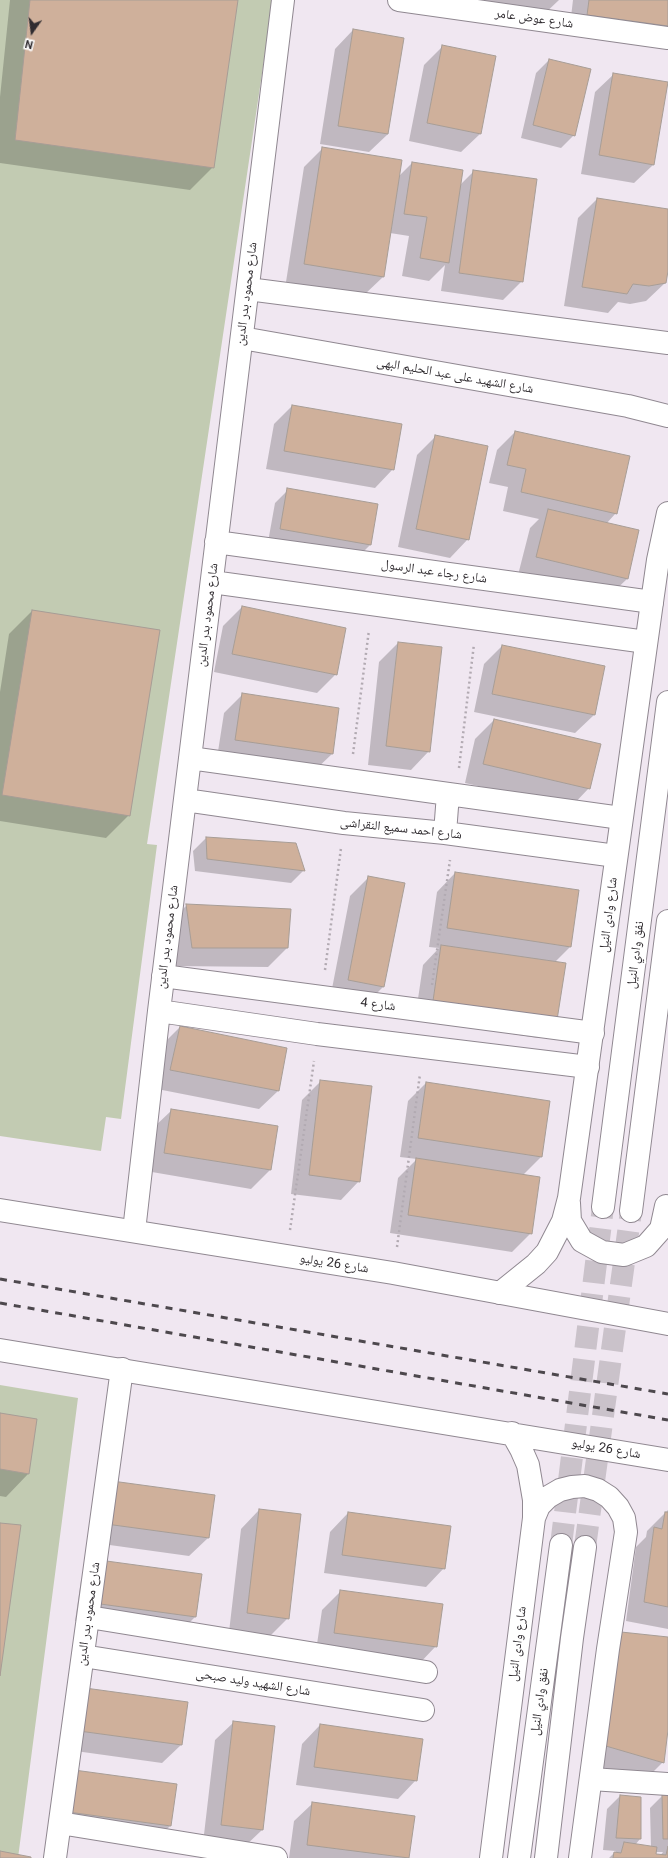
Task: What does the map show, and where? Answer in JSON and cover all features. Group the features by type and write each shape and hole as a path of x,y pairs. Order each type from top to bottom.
{"street":[{"name":"شارع محمود بدر الدين","path":"134,1231 163,976 283,0"},
{"name":"شارع عوض عامر","path":"399,0 668,38"},
{"path":"248,289 668,343"},
{"name":"شارع الشهيد على عبد الحليم البهى","path":"242,338 628,406 668,416"},
{"name":"شارع وادى النيل","path":"500,1293 536,1264 547,1252 563,1221 569,1198 646,642 658,560 668,513"},
{"name":"شارع رجاء عبد الرسول","path":"216,542 652,602"},
{"path":"212,582 646,642"},
{"name":"نفق وادي النيل","path":"603,1207 668,702"},
{"path":"190,758 621,818"},
{"path":"445,833 452,794"},
{"name":"شارع احمد سميع النقراشى","path":"185,800 344,823 445,833 616,856"},
{"name":"نفق وادي النيل","path":"631,1211 668,921"},
{"name":"شارع 4","path":"163,976 322,998 593,1032"},
{"path":"159,1011 317,1034 588,1067"},
{"path":"569,1198 570,1221 582,1240 602,1252 624,1255 646,1246 660,1228 667,1204"},
{"name":"شارع 26 يوليو","path":"0,1210 287,1256 668,1324"},
{"name":"شارع 26 يوليو","path":"0,1350 512,1433 668,1460"},
{"name":"شارع محمود بدر الدين","path":"54,1858 89,1617 122,1369"},
{"name":"شارع وادى النيل","path":"491,1858 534,1518 534,1500 528,1465 512,1433"},
{"path":"534,1518 539,1506 548,1497 560,1490 585,1486 598,1490 609,1497 618,1507 624,1518 626,1532 608,1649 580,1858"},
{"name":"نفق وادي النيل","path":"518,1858 561,1545"},
{"name":"نفق وادي النيل","path":"546,1858 572,1638 586,1547"},
{"path":"89,1617 426,1672"},
{"name":"شارع الشهيد وليد صبحى","path":"83,1656 422,1710"},
{"path":"591,1779 668,1784"},
{"path":"60,1823 276,1858"}],"path":[{"path":"350,780 372,604"},
{"path":"452,794 477,618"},
{"path":"322,998 344,823"},
{"path":"287,1256 317,1034"}],"green space":[{"path":"0,0 273,0 147,844 157,845 121,1119 106,1117 101,1151 0,1136"},
{"path":"0,1385 78,1398 18,1858 0,1858"}],"building":[{"path":"30,0 238,0 214,168 15,140"},
{"path":"589,0 668,0 668,26 587,15"},
{"path":"353,29 404,38 388,134 338,126"},
{"path":"442,45 496,56 481,134 427,123"},
{"path":"549,59 591,69 575,136 533,125"},
{"path":"613,73 668,82 654,165 599,155"},
{"path":"322,147 402,160 384,277 304,264"},
{"path":"412,162 463,170 449,263 420,258 427,217 404,214"},
{"path":"473,170 537,179 523,282 459,273"},
{"path":"597,198 668,209 668,271 666,283 649,286 633,284 627,294 582,287"},
{"path":"292,405 402,424 394,470 284,451"},
{"path":"515,431 630,456 617,514 521,492 526,469 507,465"},
{"path":"435,435 488,446 469,540 416,529"},
{"path":"287,488 378,504 371,545 280,529"},
{"path":"548,509 639,530 628,579 536,557"},
{"path":"242,606 346,628 337,675 232,654"},
{"path":"32,610 160,630 130,816 2,795"},
{"path":"398,642 442,647 430,752 386,746"},
{"path":"502,645 605,666 595,715 492,694"},
{"path":"242,693 339,708 333,754 235,740"},
{"path":"494,719 601,744 590,789 483,764"},
{"path":"206,837 296,843 305,871 207,859"},
{"path":"455,872 579,890 571,947 447,928"},
{"path":"368,876 405,883 384,987 348,980"},
{"path":"186,904 291,909 288,948 192,948"},
{"path":"441,945 566,963 557,1020 433,1001"},
{"path":"180,1026 287,1048 279,1091 170,1070"},
{"path":"320,1080 372,1086 360,1182 309,1175"},
{"path":"426,1082 550,1101 542,1157 418,1138"},
{"path":"171,1109 278,1126 271,1170 164,1153"},
{"path":"416,1158 540,1177 532,1234 408,1215"},
{"path":"0,1413 37,1419 29,1474 0,1469"},
{"path":"112,1481 215,1495 209,1538 106,1524"},
{"path":"259,1509 301,1514 289,1619 247,1613"},
{"path":"348,1512 451,1526 445,1569 342,1555"},
{"path":"665,1512 668,1512 668,1607 644,1602 654,1527 662,1529"},
{"path":"0,1523 21,1525 0,1676"},
{"path":"99,1560 202,1574 196,1617 93,1603"},
{"path":"340,1590 443,1604 437,1647 334,1633"},
{"path":"621,1632 668,1637 668,1730 664,1763 599,1744"},
{"path":"85,1688 188,1702 182,1745 79,1731"},
{"path":"233,1721 275,1726 263,1830 221,1825"},
{"path":"320,1724 423,1739 417,1781 314,1767"},
{"path":"74,1770 177,1784 171,1826 68,1812"},
{"path":"662,1794 668,1794 668,1839 663,1839"},
{"path":"620,1795 641,1797 641,1839 616,1838"},
{"path":"312,1802 415,1816 409,1858 307,1845"},
{"path":"624,1842 657,1847 656,1854 666,1855 668,1846 668,1858 613,1858 614,1852 621,1853"},
{"path":"0,1851 31,1857 31,1858 0,1858"}],"tunnel":[{"path":"561,1545 603,1207"},
{"path":"585,1547 631,1211"}],"railway":[{"path":"0,1279 668,1394"},
{"path":"0,1303 668,1420"}]}
